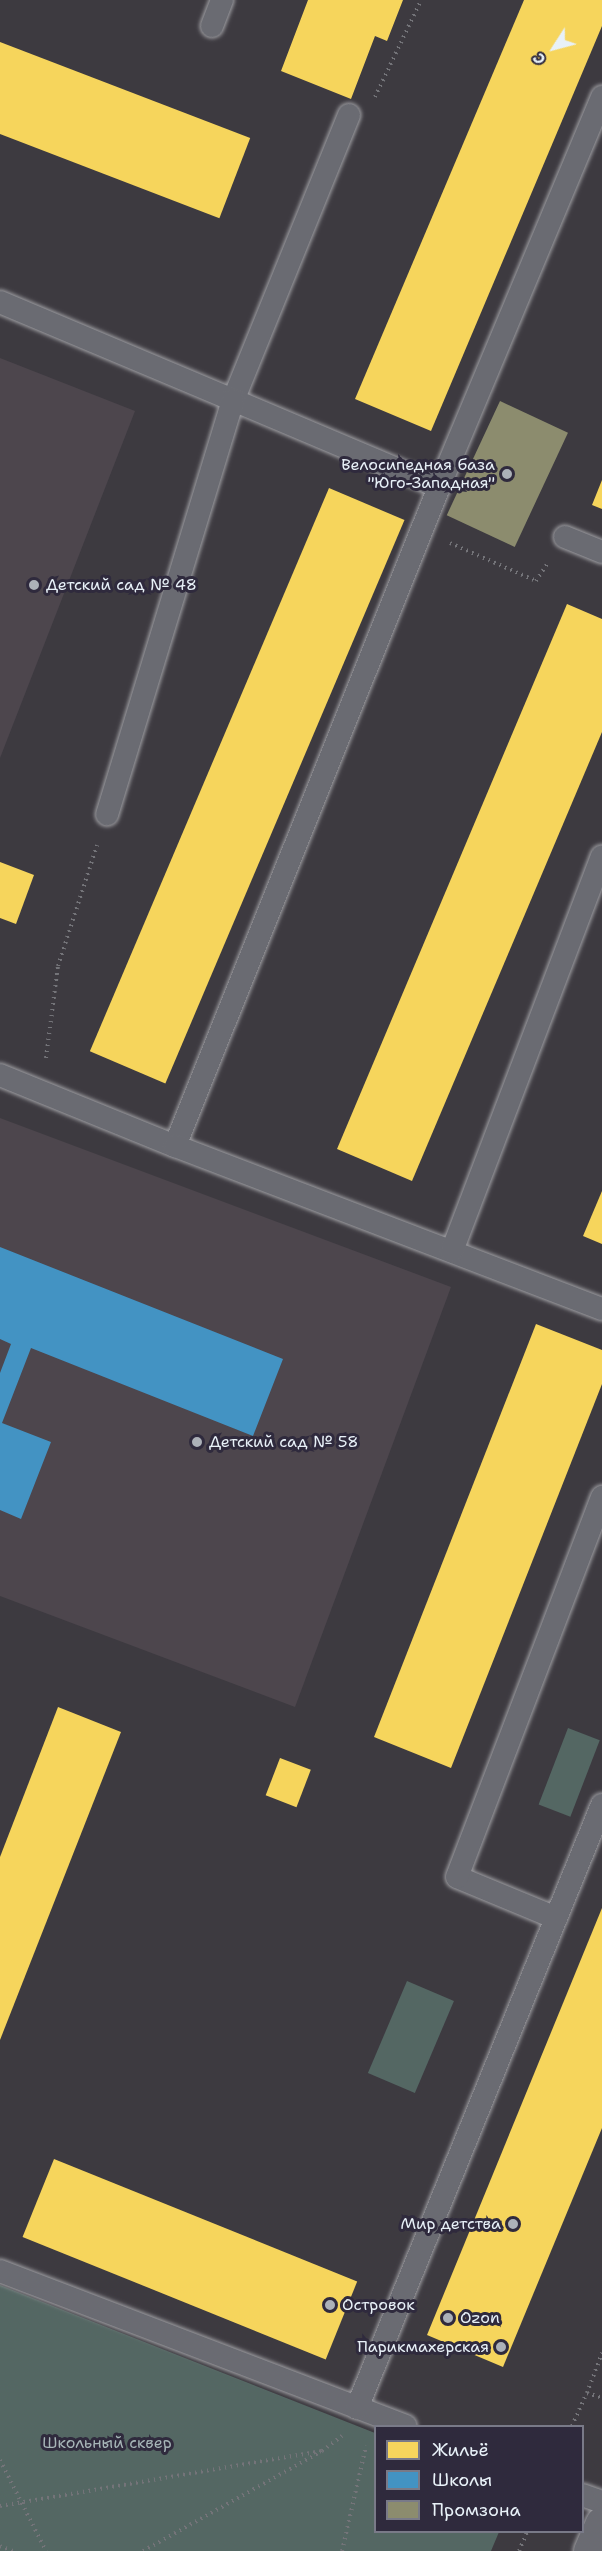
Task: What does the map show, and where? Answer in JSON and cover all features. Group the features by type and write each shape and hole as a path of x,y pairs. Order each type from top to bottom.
{"street":[{"path":"590,2551 602,2523"}],"lane":[{"path":"212,26 222,0"},
{"path":"175,1146 439,487 602,97"},
{"path":"107,814 233,400 349,115"},
{"path":"0,302 439,487"},
{"path":"565,537 602,552"},
{"path":"452,1251 602,857"},
{"path":"0,1075 175,1146 602,1309"},
{"path":"556,1918 457,1877 602,1497"},
{"path":"365,2411 556,1918 602,1806"},
{"path":"0,2271 400,2425"},
{"path":"584,2496 602,2502"}],"path":[{"path":"349,115 375,98 421,0"},
{"path":"422,530 536,581 565,537"},
{"path":"41,1092 58,966 107,814"},
{"path":"573,2425 602,2353"},
{"path":"587,2393 602,2398"},
{"path":"342,2551 365,2411"},
{"path":"0,2506 322,2451 143,2551"},
{"path":"0,2460 46,2551"},
{"path":"519,2551 527,2533"},
{"path":"0,2546 13,2551"}],"shaded area":[{"name":"Детский сад № 48","path":"0,358 135,411 0,758"},
{"name":"Детский сад № 58","path":"0,1118 451,1287 295,1707 0,1596"}],"green space":[{"path":"568,1728 600,1740 570,1817 539,1805"},
{"path":"407,1981 454,2001 415,2093 368,2073"},
{"name":"Школьный сквер","path":"0,2285 374,2433 374,2533 499,2533 491,2551 0,2551"}],"building: Жильё":[{"path":"308,0 403,0 387,41 375,36 351,99 281,71"},
{"path":"524,0 602,0 602,26 431,431 355,399"},
{"path":"0,42 250,138 219,218 0,134"},
{"path":"602,480 602,509 592,505"},
{"path":"329,488 404,520 165,1083 90,1051"},
{"path":"567,604 602,619 602,732 412,1181 337,1149"},
{"path":"0,862 34,875 16,924 0,918"},
{"path":"602,1191 602,1244 583,1236"},
{"path":"536,1324 602,1350 602,1384 451,1768 374,1737"},
{"path":"58,1707 121,1732 0,2040 0,1857"},
{"path":"280,1758 311,1770 296,1807 266,1795"},
{"path":"602,1908 602,2128 503,2367 427,2335"},
{"path":"54,2159 357,2281 326,2359 23,2237"}],"building: Школы":[{"path":"0,1247 283,1359 253,1436 31,1348 2,1423 51,1442 21,1519 0,1510 0,1373 11,1344 0,1339"}],"building: Промзона":[{"name":"Велосипедная база \"Юго-Западная\"","path":"500,401 568,433 515,547 447,515"}],"place":[{"name":"Велосипедная база \"Юго-Западная\"","path":"507,474"},
{"name":"Детский сад № 48","path":"34,585"},
{"name":"Детский сад № 58","path":"197,1442"},
{"name":"Мир детства","path":"513,2224"},
{"name":"Островок","path":"330,2305"},
{"name":"Ozon","path":"448,2318"},
{"name":"Парикмахерская","path":"501,2347"}]}
